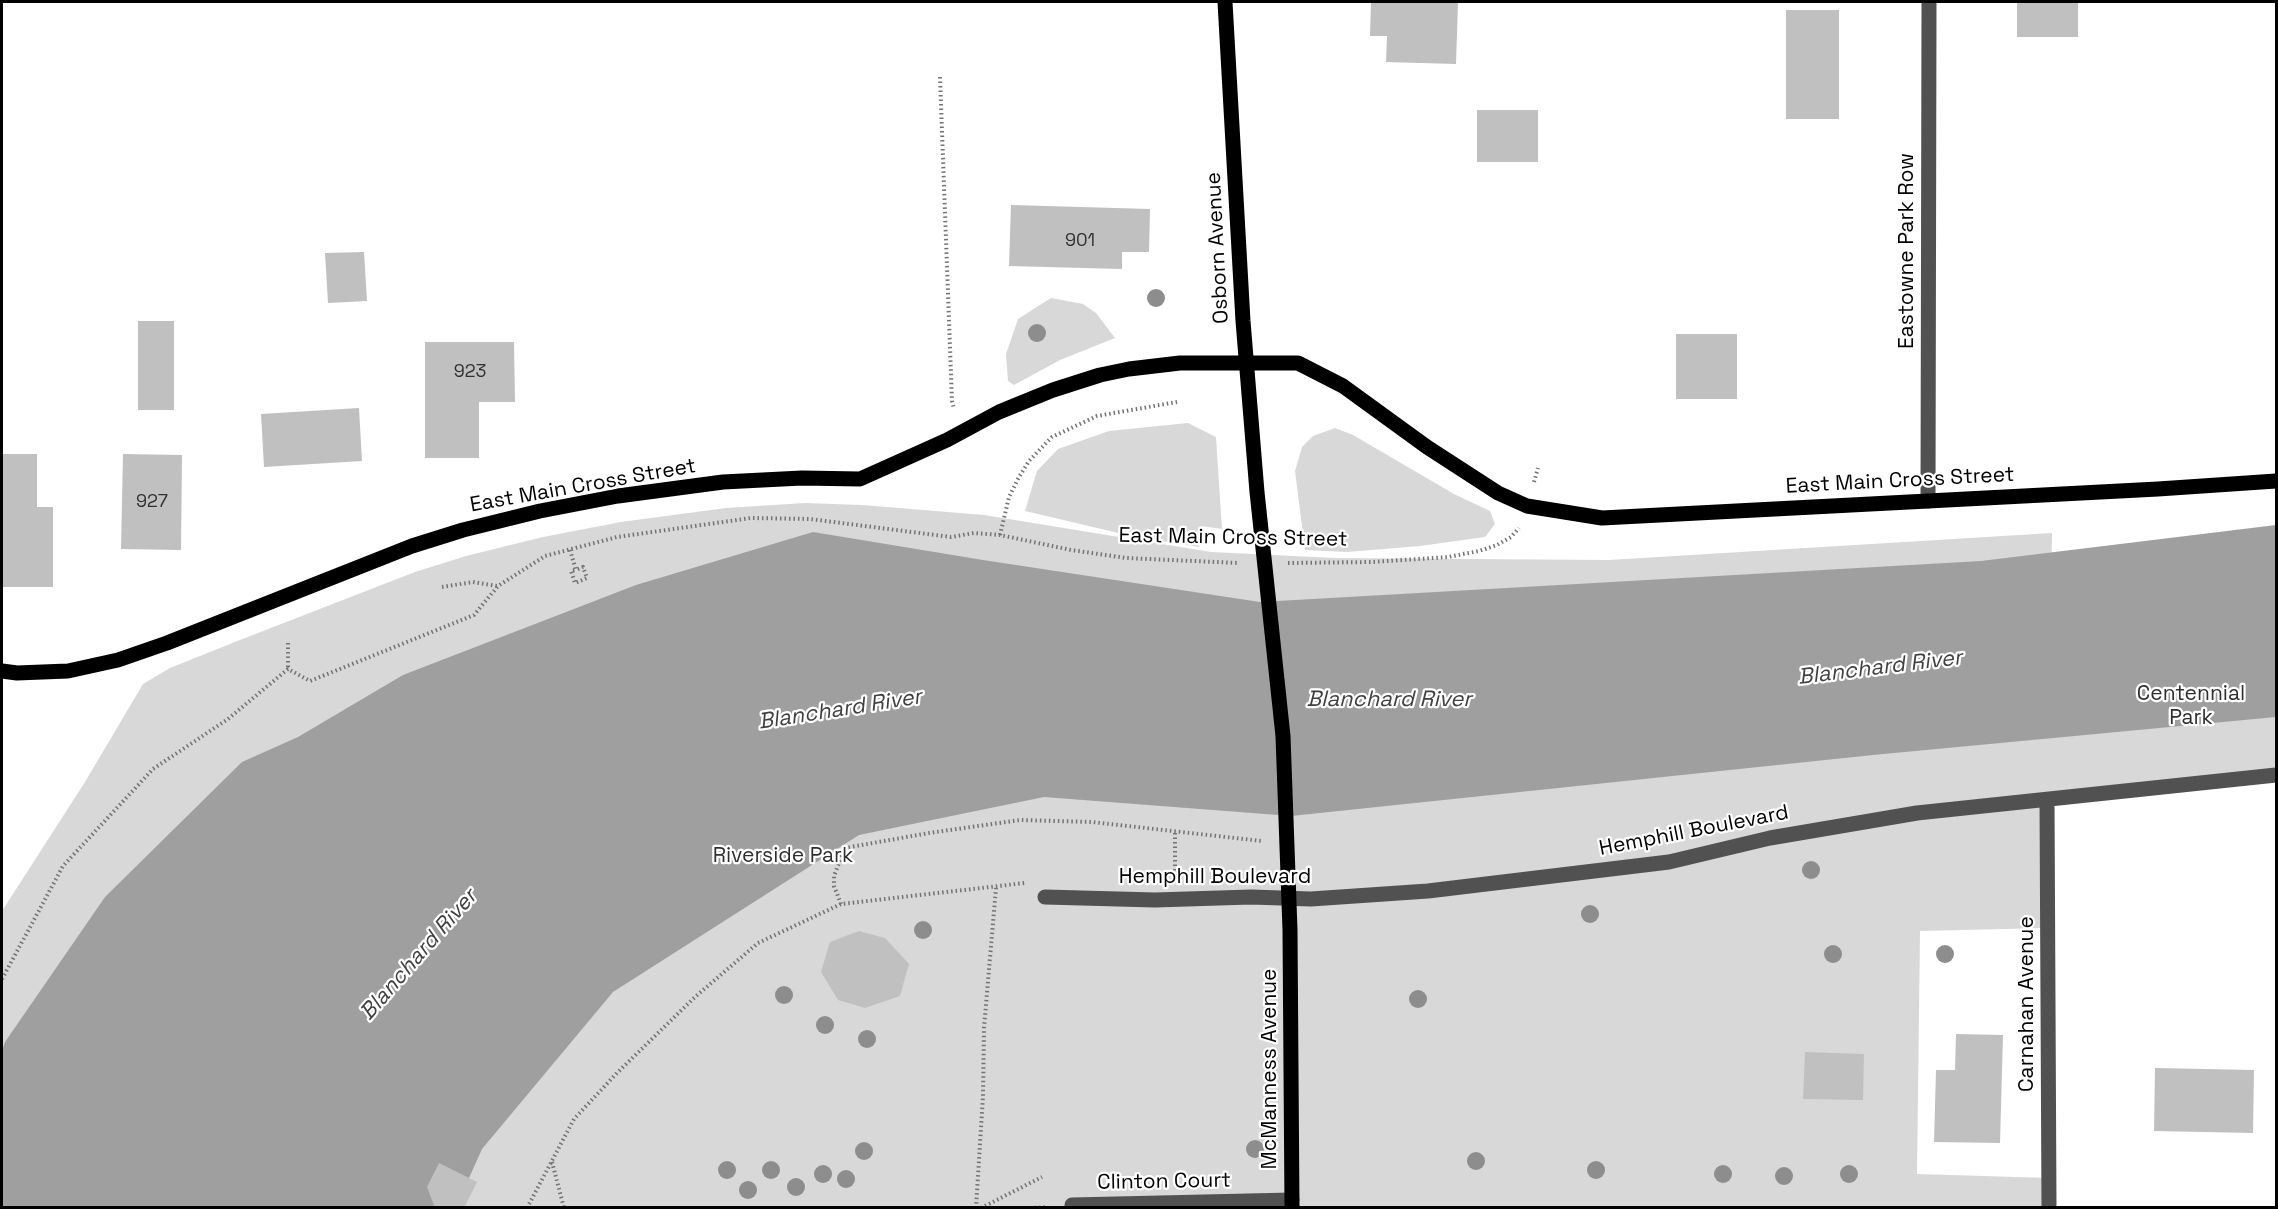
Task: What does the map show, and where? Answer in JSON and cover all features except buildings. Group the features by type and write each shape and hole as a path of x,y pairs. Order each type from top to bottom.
{"main road":[{"name":"Osborn Avenue","path":"1225,2 1246,363 1257,492"},
{"name":"East Main Cross Street","path":"2,671 16,673 68,671 118,660 167,643 412,546 463,530 540,511 618,496 723,482 802,478 860,479 960,433 999,412 1053,390 1100,375 1179,363 1298,363 1343,386 1427,447 1498,493 1527,506 1602,518 2277,481"},
{"name":"McManness Avenue","path":"1257,492 1284,736 1290,930 1292,1204"}],"street":[{"name":"Eastowne Park Row","path":"1928,501 1929,2"},
{"name":"Hemphill Boulevard","path":"1045,897 1175,900 1251,897 1311,899 1428,891 1669,862 1770,838 1917,813 2277,775"},
{"name":"Carnahan Avenue","path":"2047,800 2049,1208"},
{"name":"Clinton Court","path":"1072,1206 1292,1204"}],"path":[{"path":"940,77 952,401 960,433"},
{"path":"1000,535 1009,497 1019,477 1029,461 1053,437 1097,416 1177,402"},
{"name":"East Main Cross Street","path":"1277,563 1372,562 1448,557 1479,551 1511,537 1521,526 1538,468"},
{"name":"East Main Cross Street","path":"288,669 310,681 474,615 498,586 545,555 617,537 751,518 810,519 951,537 974,533 1000,535 1071,550 1126,558 1241,563"},
{"path":"570,550 576,570"},
{"path":"583,567 587,578 575,583 571,571 576,570 583,567"},
{"path":"442,587 473,582 498,586"},
{"path":"2,979 63,866 153,770 228,719 288,669 288,643"},
{"path":"840,904 834,886 834,876 845,848 929,832 1020,820 1092,822 1268,841"},
{"path":"1175,831 1175,900"},
{"path":"527,1208 574,1119 617,1073 695,997 758,943 840,904 1036,882 1041,883 1045,897"},
{"path":"976,1208 983,1096 984,1028 996,888"},
{"path":"552,1160 564,1208"},
{"path":"981,1208 1042,1177"}],"green space":[{"path":"1051,298 1083,304 1096,313 1115,338 1060,360 1014,385 1008,381 1006,354 1018,319"},
{"path":"1188,423 1216,437 1222,529 1201,526 1199,547 1131,536 1025,511 1037,471 1058,449 1109,431"},
{"path":"1335,428 1353,435 1454,494 1490,511 1495,524 1485,537 1420,546 1347,552 1305,550 1295,471 1302,447 1313,436"},
{"name":"Riverside Park","path":"805,503 862,505 984,515 1211,552 1335,558 1609,560 2052,533 2050,647 2276,618 2276,775 2047,800 2048,928 1920,931 1917,1174 2049,1178 2049,1207 2,1207 2,911 85,782 143,684 170,668 240,640 415,572 466,556 543,537 621,522 726,508"}],"water":[{"name":"Blanchard River","path":"2276,525 2276,717 1873,755 1291,816 1044,797 859,835 613,992 482,1149 456,1207 2,1208 2,1051 5,1042 105,897 242,762 298,737 403,675 636,585 813,532 1260,602 1981,561"}],"park label":[{"name":"Centennial Park","path":"2191,706"}]}
